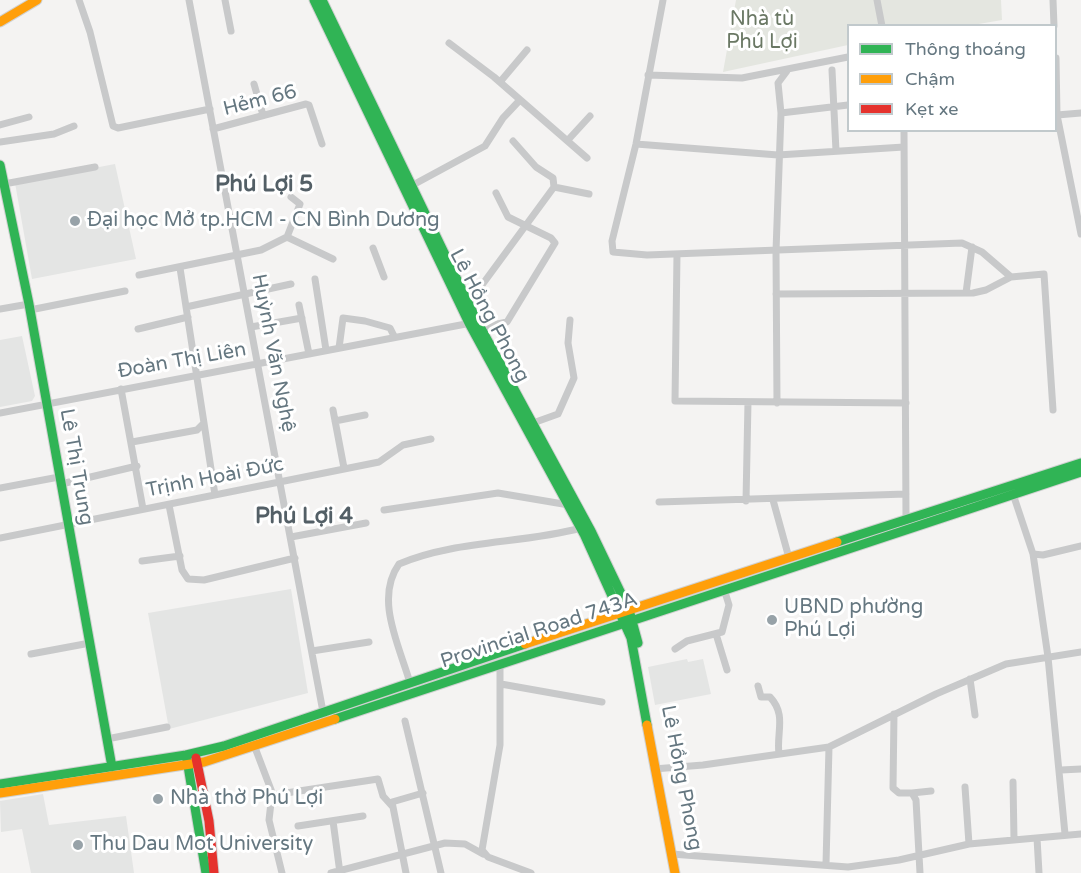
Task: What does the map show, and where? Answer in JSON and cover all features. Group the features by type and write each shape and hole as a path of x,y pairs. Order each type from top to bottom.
{"street":[{"path":"0,14 23,0"},
{"path":"0,22 37,0"},
{"path":"79,0 90,32 112,126 117,128 210,109"},
{"name":"Huỳnh Văn Nghệ","path":"189,0 324,717"},
{"path":"225,0 231,31"},
{"name":"Lê Hồng Phong","path":"314,0 473,322 627,616"},
{"name":"Lê Hồng Phong","path":"322,0 468,304 473,322 484,333 533,423 627,616 674,854 675,873"},
{"path":"663,0 636,144 611,250 616,254 776,251 962,243 993,260 1011,277"},
{"path":"878,0 882,24"},
{"path":"1053,0 1054,24"},
{"path":"449,43 500,82 519,101 587,158"},
{"path":"500,82 527,50"},
{"path":"648,75 742,78 847,57"},
{"path":"832,70 836,151"},
{"path":"777,403 776,251 781,113 778,83 787,71"},
{"path":"254,84 263,115"},
{"path":"411,186 484,146 503,118 519,101"},
{"name":"Hẻm 66","path":"213,129 301,104 309,105 322,144"},
{"path":"781,113 847,105"},
{"path":"1081,113 1057,115 1081,234"},
{"path":"568,140 590,116"},
{"path":"0,125 29,117"},
{"path":"0,142 54,134 74,126"},
{"path":"904,132 908,524"},
{"path":"468,304 554,187 553,178 536,167 513,141"},
{"path":"636,144 778,155 904,147"},
{"name":"Lê Thị Trung","path":"0,165 47,402 113,771"},
{"path":"4,184 95,166"},
{"path":"554,187 589,194"},
{"path":"484,333 493,326 507,322 555,243 551,238 508,217 496,193"},
{"path":"139,274 180,268 261,250 287,237 300,204 291,197"},
{"path":"287,237 333,259"},
{"path":"966,293 972,247"},
{"path":"373,248 384,277"},
{"path":"677,254 675,401 906,403"},
{"path":"180,268 215,495"},
{"path":"776,294 966,293 986,290 1011,277 1044,274 1053,410"},
{"path":"315,279 326,350"},
{"path":"186,307 291,284"},
{"path":"0,309 29,307 125,291"},
{"path":"299,305 309,354"},
{"path":"138,329 188,317"},
{"path":"251,327 302,318"},
{"path":"339,348 343,318 379,324 390,328 394,336"},
{"path":"533,423 558,414 574,378 568,343 570,320"},
{"name":"Đoàn Thị Liên","path":"0,413 47,402 473,322"},
{"path":"121,389 137,466 143,509"},
{"path":"746,501 748,402"},
{"path":"333,410 344,468"},
{"path":"336,421 365,415"},
{"path":"132,442 197,430 204,423"},
{"name":"Trịnh Hoài Đức","path":"0,538 379,462 403,445 432,439"},
{"name":"Provincial Road 743A","path":"0,784 192,759 254,745 410,683 627,616 1012,490 1081,463"},
{"path":"0,488 137,466"},
{"name":"Provincial Road 743A","path":"1012,490 1081,472"},
{"path":"1012,490 1033,554 1061,770 1065,834"},
{"path":"384,510 498,493 569,505"},
{"path":"659,502 746,501 906,494"},
{"path":"773,500 789,558"},
{"path":"170,505 185,577 188,579 204,579 295,558"},
{"path":"291,537 366,523"},
{"path":"410,683 388,599 392,573 399,564 450,550 535,538 581,528"},
{"path":"1033,554 1043,555 1081,546"},
{"name":"Provincial Road 743A","path":"192,759 224,746 500,663 627,616 724,589 789,558 832,548"},
{"path":"142,561 180,556"},
{"path":"675,649 687,641 716,634 724,629 723,621 729,605 724,589"},
{"path":"716,634 727,670"},
{"path":"312,651 369,642"},
{"path":"31,654 90,643"},
{"path":"657,769 829,747 894,714 1006,664 1081,652"},
{"path":"483,854 491,786 500,745 500,663"},
{"path":"970,680 975,715"},
{"path":"501,684 602,702"},
{"path":"758,686 761,697 770,697 778,709 781,726 777,745 779,754"},
{"path":"894,714 893,788 899,793 931,792"},
{"path":"405,721 441,873"},
{"path":"107,739 166,727"},
{"path":"254,745 272,794 269,820 282,873"},
{"path":"826,864 829,747"},
{"path":"192,759 206,873"},
{"path":"192,759 209,821 214,873"},
{"path":"1061,770 1081,769"},
{"name":"Provincial Road 743A","path":"0,793 113,771"},
{"path":"272,794 319,790 378,779 385,799 392,806"},
{"path":"1012,782 1014,839"},
{"path":"965,787 969,844"},
{"path":"406,873 392,806 394,800 423,793"},
{"path":"912,793 916,800 917,856 920,873"},
{"path":"298,826 363,816"},
{"path":"333,821 340,872"},
{"path":"674,854 848,867 917,856 969,844 1081,834"},
{"path":"1037,838 1039,873"},
{"path":"331,873 435,846 459,843 476,848 483,854 531,873"},
{"name":"Lê Hồng Phong","path":"674,854 681,873"}],"shaded area":[{"name":"Đại học Mở tp.HCM - CN Bình Dương","path":"115,164 136,259 32,279 15,183"},
{"path":"22,336 35,396 32,401 0,407 0,340"},
{"path":"291,589 308,693 169,729 148,613"},
{"path":"687,659 688,662 703,659 711,694 655,705 648,667"},
{"name":"Thu Dau Mot University","path":"43,794 49,825 126,816 134,873 31,873 22,829 1,832 0,801"}],"green space":[{"name":"Nhà tù Phú Lợi","path":"736,0 1001,0 1002,20 979,24 847,24 847,45 723,72"}],"traffic: fast":[{"path":"314,0 469,323 584,534 631,638 647,725"},
{"path":"322,0 477,321 591,531 629,610 638,643"},
{"path":"0,165 29,304 112,767"},
{"path":"837,542 1081,463"},
{"path":"335,719 1081,472"},
{"path":"0,784 186,755 224,746 525,644"},
{"path":"187,760 206,873"}],"traffic: slow":[{"path":"0,22 37,0"},
{"path":"525,644 837,542"},
{"path":"0,793 204,762 335,719"},
{"path":"647,725 675,873"}],"traffic: jam":[{"path":"196,758 209,821 214,873"}],"place":[{"name":"Đại học Mở tp.HCM - CN Bình Dương","path":"75,221"},
{"name":"UBND phường Phú Lợi","path":"772,620"},
{"name":"Nhà thờ Phú Lợi","path":"158,799"},
{"name":"Thu Dau Mot University","path":"78,845"}],"district":[{"name":"Phú Lợi 5","path":"264,185"},
{"name":"Phú Lợi 4","path":"304,517"}]}
